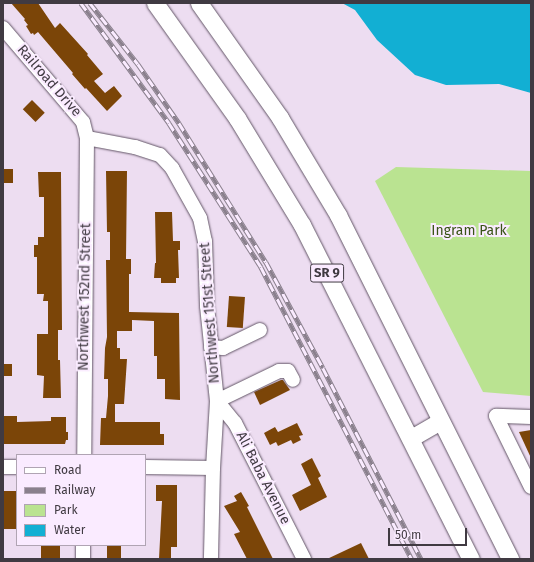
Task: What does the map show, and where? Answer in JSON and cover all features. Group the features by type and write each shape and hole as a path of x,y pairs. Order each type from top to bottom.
{"main road":[{"name":"SR 9","path":"155,3 237,118 302,225 471,559"},
{"name":"SR 9","path":"199,3 280,118 338,215 510,559"},
{"path":"411,438 441,421"}],"street":[{"name":"Railroad Drive","path":"3,28 83,122 87,138"},
{"name":"Northwest 151st Street","path":"87,138 135,147 160,155 172,168 200,218 205,241 207,306 217,401 213,468 211,559"},
{"name":"Northwest 152nd Street","path":"84,454 87,138"},
{"path":"211,347 223,348 260,330"},
{"path":"217,401 279,371 288,371 293,380"},
{"name":"Ali Baba Avenue","path":"217,401 235,423 304,559"},
{"path":"531,416 496,416 531,487"},
{"path":"3,467 16,467"},
{"path":"146,467 213,468"},
{"path":"83,546 83,559"}],"green space":[{"name":"Ingram Park","path":"396,167 531,171 531,396 483,392 375,181"}],"water":[{"path":"342,3 531,3 531,93 499,84 446,85 415,75 377,40 355,10"}],"building":[{"path":"11,3 38,3 55,28 60,23 88,54 87,55 103,74 94,81 105,93 114,86 122,96 107,111 86,88 85,89 38,32 34,35 33,33 31,34 26,26 28,25 24,20 25,19"},
{"path":"32,100 45,113 36,122 23,109"},
{"path":"3,169 13,169 13,183 3,183"},
{"path":"106,171 127,171 126,259 131,259 131,274 129,274 129,312 179,313 180,400 165,399 165,379 157,379 157,356 154,356 154,321 132,320 132,331 117,331 117,348 120,348 120,359 127,359 124,404 115,404 115,422 160,422 160,434 164,434 164,445 100,445 101,418 106,418 108,396 108,379 104,379 105,348 107,337 106,260 110,260 110,232 107,232"},
{"path":"38,172 61,172 62,330 58,330 58,360 60,360 61,398 43,398 44,376 37,375 37,334 48,334 48,301 43,301 44,294 37,294 37,257 34,257 34,245 38,245 38,237 44,237 44,197 39,197"},
{"path":"155,212 172,212 173,241 180,241 180,250 178,250 179,278 176,278 176,283 161,283 161,278 154,278 156,263"},
{"path":"229,296 245,297 243,328 227,327"},
{"path":"3,364 12,364 12,376 3,376"},
{"path":"283,380 290,390 260,405 254,392"},
{"path":"3,416 17,416 17,422 51,421 51,417 66,417 66,432 68,432 68,440 66,440 65,444 3,444"},
{"path":"297,423 303,435 299,436 301,440 293,444 291,440 278,446 276,442 270,445 264,433 275,427 278,432"},
{"path":"531,430 531,458 519,432"},
{"path":"312,458 321,476 318,478 327,497 300,511 292,495 311,485 301,464"},
{"path":"156,485 177,485 177,547 171,547 171,559 159,559 162,501 156,501"},
{"path":"3,491 16,491 16,529 3,529"},
{"path":"241,492 273,559 247,559 234,534 240,532 224,506 237,501 234,496"},
{"path":"361,543 369,559 327,559"},
{"path":"41,546 60,546 60,559 41,559"},
{"path":"107,546 121,546 121,559 107,559"}],"railway":[{"path":"81,3 169,123 261,267 412,559"},
{"path":"90,3 138,64 179,123 266,262 323,368 421,559"}]}
